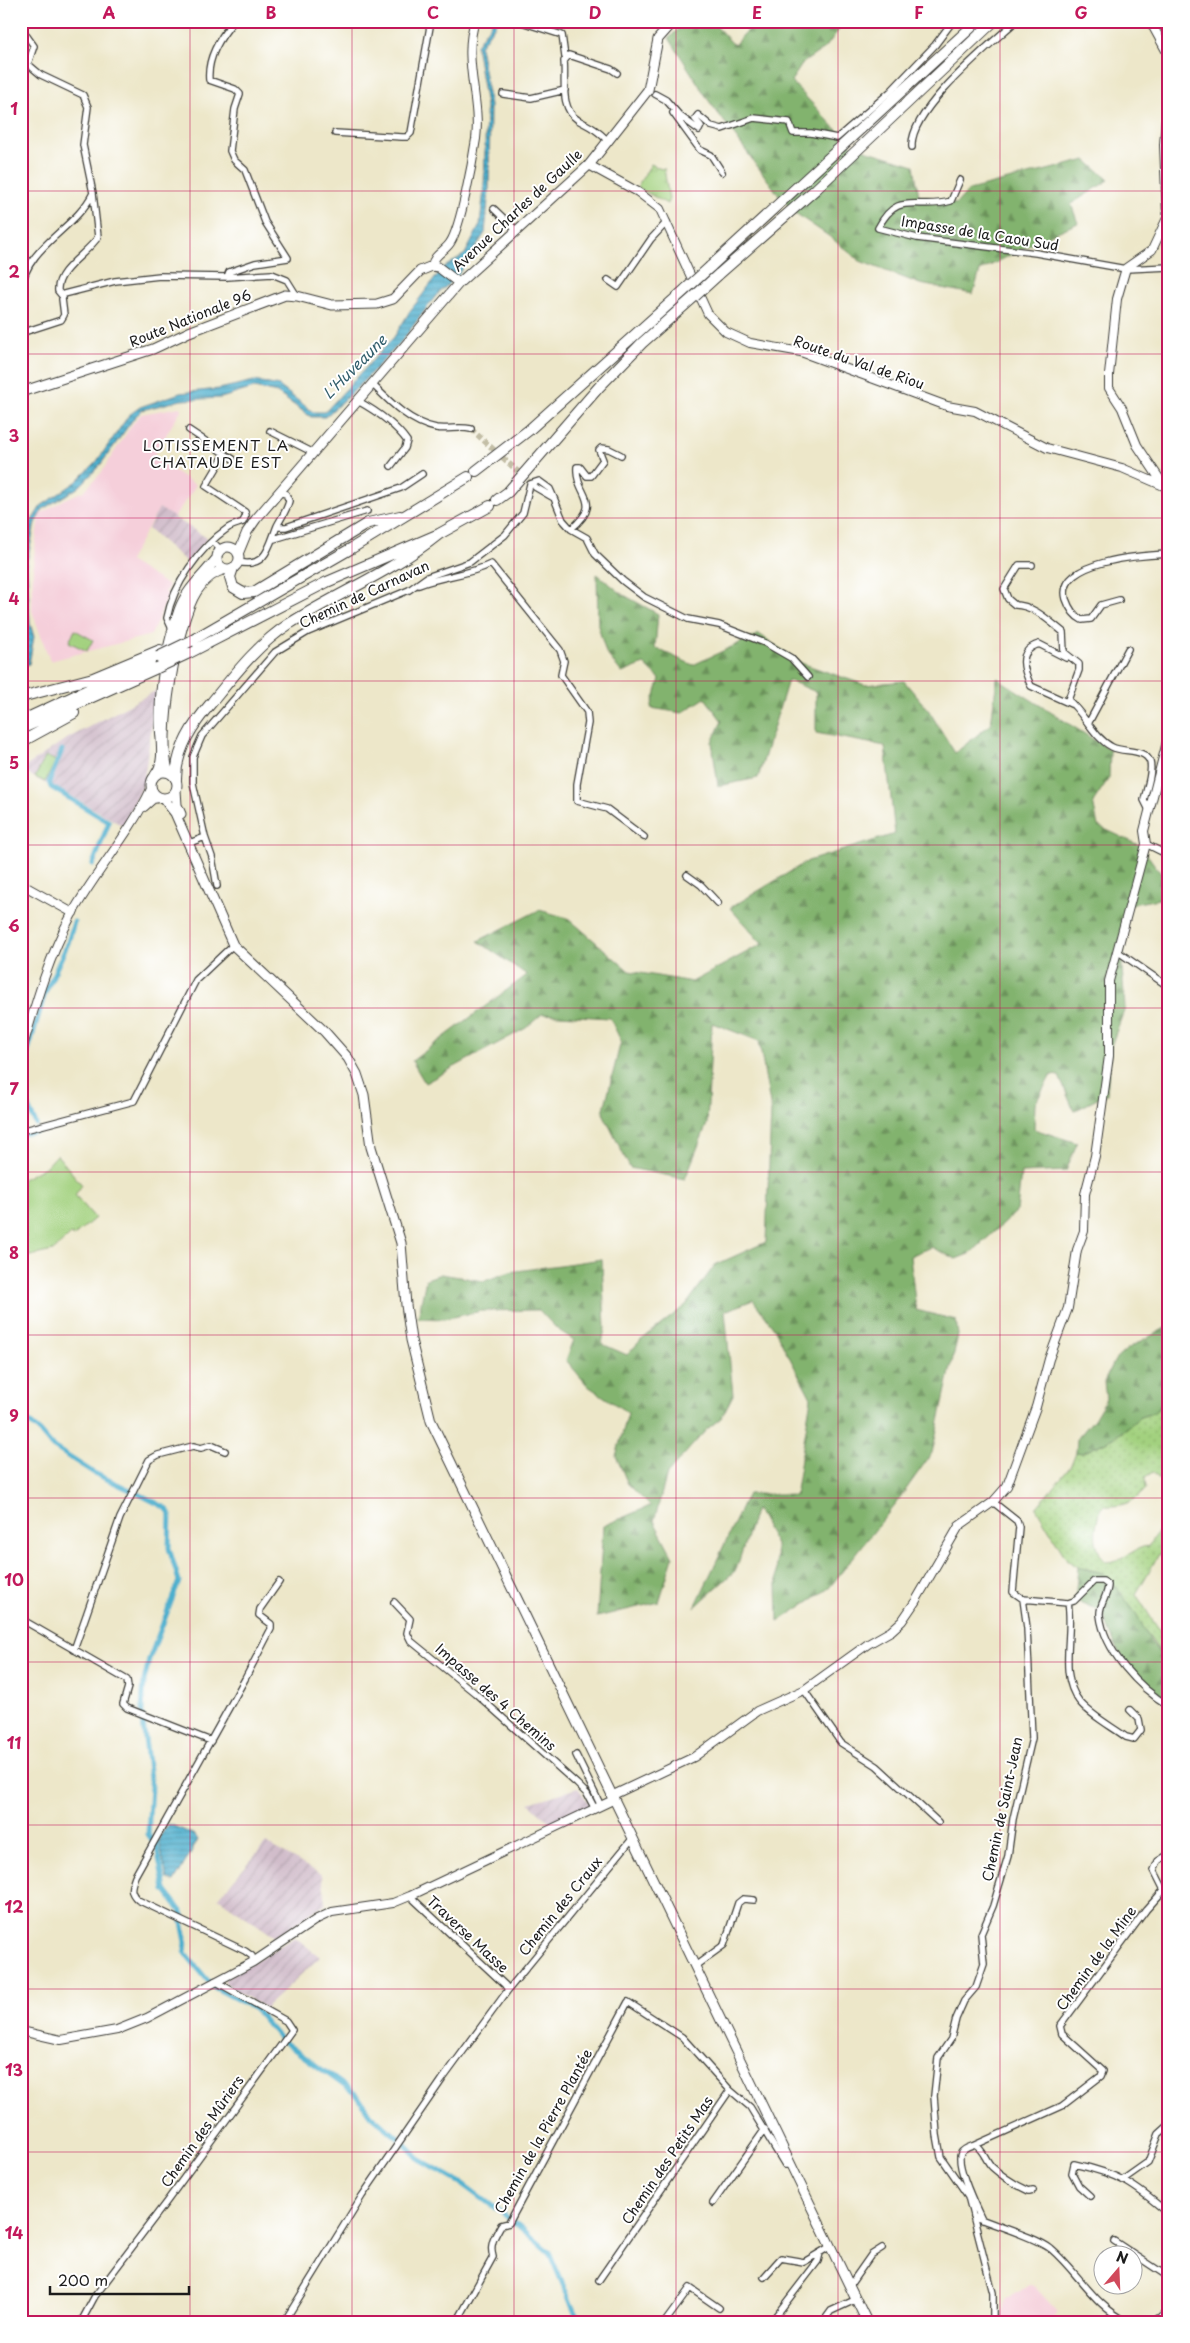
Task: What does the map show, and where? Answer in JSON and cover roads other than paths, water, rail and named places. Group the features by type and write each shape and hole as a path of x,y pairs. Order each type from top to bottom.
{"highway":[{"path":"21,742 134,680 327,582 388,554 439,534 494,503 508,492 599,387 642,343 695,296 714,271 978,21"},
{"path":"21,721 191,638 243,610 408,514 472,474 529,430 688,288 714,271 816,189 994,21"},
{"path":"234,563 230,577 233,587 243,593 254,592 368,523 408,514"},
{"path":"173,776 191,729 259,647 288,624 417,552 439,534"},
{"path":"21,697 93,678 159,653"},
{"path":"21,729 134,680"}],"main road":[{"name":"Avenue Charles de Gaulle","path":"247,532 280,490 431,316 457,281 517,231 588,165 607,140 651,93 658,39 674,21"},
{"path":"435,266 457,281"},
{"name":"Route Nationale 96","path":"22,390 153,349 189,332 285,296 297,296 332,305 372,305 393,299 420,271 435,266"},
{"path":"247,532 222,552 190,589 180,608 173,631 160,712 161,762 150,783 150,789 175,813 233,945 325,1032 353,1065 364,1096 371,1147 401,1243 411,1340 431,1420 590,1748 612,1798 868,2322"},
{"path":"207,887 177,805 173,776 166,754 166,719 184,618 200,586 212,574 234,563 247,532"},
{"path":"222,552 220,566 234,563"},
{"path":"222,552 234,563"},
{"path":"155,774 173,776"},
{"path":"162,799 174,795 176,790"}],"street":[{"path":"21,333 60,320 64,315 63,296 58,291 60,282 69,267 98,238 93,193 83,145 88,107 86,101 83,95 41,75 28,64 34,46 24,32 24,21"},
{"path":"227,277 229,272 255,262 288,258 264,222 245,170 234,160 230,151 235,109 240,94 235,90 210,80 208,73 221,36 234,21"},
{"path":"335,133 402,137 407,137 411,134 431,21"},
{"path":"435,266 435,257 450,242 472,164 476,118 469,61 471,34 476,21"},
{"path":"518,21 562,35 565,57 566,106 572,115 591,125 607,140"},
{"path":"651,93 666,100 680,116 699,130 701,126 695,119 698,115 716,128 730,128 754,118 776,119 789,122 793,133 814,133 837,138 891,91 935,45 953,21"},
{"path":"912,147 911,140 924,116 946,85 1016,21"},
{"path":"1150,21 1169,56"},
{"path":"565,57 569,55 611,69 617,73"},
{"path":"1167,488 1137,445 1122,408 1109,388 1117,299 1126,270 1152,250 1167,218 1164,145 1169,76"},
{"path":"503,94 531,98 565,90"},
{"path":"651,93 669,107 700,150 711,156 722,172"},
{"name":"Route du Val de Riou","path":"588,165 651,201 660,209 708,314 716,325 734,337 764,347 801,352 947,406 976,411 1047,448 1122,468 1167,488"},
{"name":"Impasse de la Caou Sud","path":"960,180 951,201 900,204 886,212 878,228 918,238 1018,251 1126,270"},
{"path":"21,289 23,275 36,254 80,214 93,193"},
{"path":"494,209 517,231"},
{"path":"608,280 618,286 658,232 668,226"},
{"path":"1126,270 1169,267"},
{"path":"63,296 64,294 115,281 160,276 227,277 272,274 289,282 297,296"},
{"path":"372,384 391,404 420,422 435,427 471,429"},
{"path":"358,401 374,410 402,434 407,441 405,448 391,466"},
{"path":"189,430 233,459"},
{"path":"270,432 314,453"},
{"path":"571,529 584,516 588,507 577,467 580,467 587,476 591,476 603,460 600,449 609,449 621,455"},
{"path":"173,631 167,618 175,594 197,558 227,528 243,522 246,515 245,512 206,486 225,454"},
{"path":"277,527 286,527 401,488 422,474"},
{"name":"Chemin de Carnavan","path":"217,886 212,857 205,837 193,783 193,757 202,736 275,652 308,632 408,590 427,577 470,562 505,535 522,513 530,484 539,481 550,490 554,498"},
{"path":"534,487 554,498 563,520 571,529 587,538 595,554 623,581 644,597 688,619 719,625 765,643 791,658 808,677"},
{"path":"234,563 248,564 261,560 274,538 277,527 288,506 289,497 280,490"},
{"path":"274,538 367,511"},
{"path":"213,542 222,552"},
{"path":"1120,600 1101,604 1091,619 1082,620 1071,610 1067,600 1066,589 1075,576 1102,562 1169,554"},
{"path":"408,590 437,578 481,569 491,564 560,650 564,661 561,675 587,712 588,724 577,784 577,801 606,809 644,837"},
{"path":"1032,565 1019,565 1004,589 1008,599 1015,605 1021,605 1035,611 1063,632 1064,652 1079,664 1079,670 1068,697 1089,722 1090,726 1109,746 1124,751 1141,753 1149,760 1150,768 1144,800 1149,810"},
{"path":"1072,659 1066,659 1058,652 1039,644 1029,650 1022,662 1024,672 1031,686 1074,705"},
{"path":"1089,722 1128,650"},
{"path":"21,2031 61,2040 117,2030 146,2018 253,1962 317,1919 332,1912 394,1903 410,1896 598,1807 612,1798 694,1757 757,1711 804,1690 868,1644 891,1631 902,1621 959,1526 993,1502 1007,1486 1036,1407 1049,1359 1068,1308 1077,1250 1084,1231 1085,1194 1095,1156 1109,1056 1108,981 1146,844 1144,830 1169,734"},
{"path":"21,1053 50,963 73,913 135,818 150,789"},
{"path":"135,818 149,802 162,799"},
{"path":"192,842 205,837"},
{"path":"1146,844 1164,853 1169,852"},
{"path":"687,875 701,885 718,903"},
{"path":"21,884 73,913"},
{"path":"21,1131 134,1101 196,980 233,945"},
{"path":"1117,952 1169,987"},
{"path":"21,1022 30,1025"},
{"path":"74,1650 117,1526 148,1460 158,1455 193,1446 200,1448 211,1445 225,1451"},
{"name":"Chemin de Saint-Jean","path":"993,1502 1017,1521 1019,1527 1012,1586 1014,1595 1023,1599 1027,1628 1032,1738 1013,1819 1008,1856 993,1906 982,1934 984,1964 976,1987 964,2001 956,2018 951,2040 938,2058 935,2086 935,2119 941,2157 968,2196 993,2293 993,2322"},
{"path":"1023,1599 1068,1603 1074,1601 1094,1581 1103,1581 1108,1585 1108,1593 1101,1606 1100,1614 1112,1650 1125,1669 1169,1706"},
{"path":"253,1962 252,1956 245,1951 138,1900 132,1895 131,1888 135,1876 211,1741 270,1629 271,1624 259,1615 260,1609 279,1582"},
{"name":"Impasse des 4 Chemins","path":"394,1602 410,1619 407,1633 411,1641 475,1693 577,1784 598,1807"},
{"path":"1068,1603 1068,1667 1072,1690 1080,1703 1126,1737 1134,1739 1140,1730 1139,1719 1130,1710"},
{"path":"21,1619 127,1680 128,1687 123,1704 127,1708 211,1741"},
{"path":"804,1690 841,1743 877,1766 938,1822"},
{"path":"576,1755 598,1807"},
{"name":"Chemin des Craux","path":"284,2322 362,2196 508,1990 632,1839"},
{"name":"Chemin de la Mine","path":"975,2145 1062,2106 1101,2076 1103,2071 1062,2034 1060,2026 1146,1910 1164,1890 1154,1870 1158,1861 1169,1854"},
{"name":"Traverse Masse","path":"410,1896 505,1985 508,1990"},
{"path":"695,1966 724,1944 738,1903 743,1899 754,1900"},
{"name":"Chemin des Mûriers","path":"81,2322 95,2296 178,2187 292,2030 286,2021 215,1982"},
{"name":"Chemin de la Pierre Plantée","path":"457,2322 494,2257 490,2248 501,2225 510,2223 628,2002 682,2037 730,2090"},
{"path":"730,2090 750,2108 765,2129 785,2165 792,2166"},
{"name":"Chemin des Petits Mas","path":"599,2280 730,2090"},
{"path":"1124,2179 1148,2162 1159,2134 1169,2124"},
{"path":"713,2203 765,2129"},
{"path":"982,2220 960,2165 960,2154 964,2149 975,2145 982,2150 992,2167 1014,2184 1029,2192 1033,2190"},
{"path":"1090,2196 1079,2186 1072,2173 1074,2164 1124,2179 1137,2186 1169,2214"},
{"path":"973,2216 1050,2248 1102,2305 1114,2315 1128,2322"},
{"path":"1114,2241 1168,2274 1168,2310 1160,2318 1140,2322"},
{"path":"764,2277 780,2258 804,2262 831,2246"},
{"path":"850,2285 869,2258 882,2248"},
{"path":"771,2322 818,2261 820,2253"},
{"path":"666,2322 690,2288 719,2308"},
{"path":"823,2322 831,2311 857,2299"}],"water":[{"path":"493,21 498,21 480,46 490,105 489,190 485,233 458,275 435,297 401,342 353,392 325,417 311,417 277,393 254,388 221,398 181,400 142,410 134,418 101,464 79,487 43,509 35,523 27,562 30,623 34,637 29,664 21,667 27,636 24,624 22,560 31,522 41,506 76,482 97,461 129,415 140,407 180,393 219,389 254,381 279,386 313,412 325,412 394,337 410,311 443,268 465,254 480,225 484,189 486,106 476,45"},
{"path":"169,1824 195,1835 198,1840 174,1882 167,1879 159,1840"}],"waterway":[{"path":"62,750 49,782 51,787 109,822 93,864"},
{"path":"21,1075 45,993 68,943 74,922"},
{"path":"21,1092 36,1124"},
{"path":"21,1134 38,1131"},
{"path":"21,1415 52,1446 94,1473 130,1490"},
{"path":"133,1491 166,1508 170,1513 169,1548 179,1581 149,1660 144,1681 142,1711"},
{"path":"142,1715 151,1787 148,1834 152,1840"},
{"path":"156,1842 165,1890 183,1914 183,1919"},
{"path":"182,1922 186,1942 185,1953 209,1982"},
{"path":"212,1986 255,2009 281,2040"},
{"path":"284,2042 357,2095 369,2113 398,2138"},
{"path":"402,2141 419,2159 463,2184 511,2220"},
{"path":"513,2221 549,2252 575,2313 584,2322"}],"tunnel":[{"path":"471,429 534,486"}],"district":[{"name":"LOTISSEMENT LA CHATAUDE EST","path":"216,452"}],"water label":[{"name":"L'Huveaune","path":"354,366"}]}
